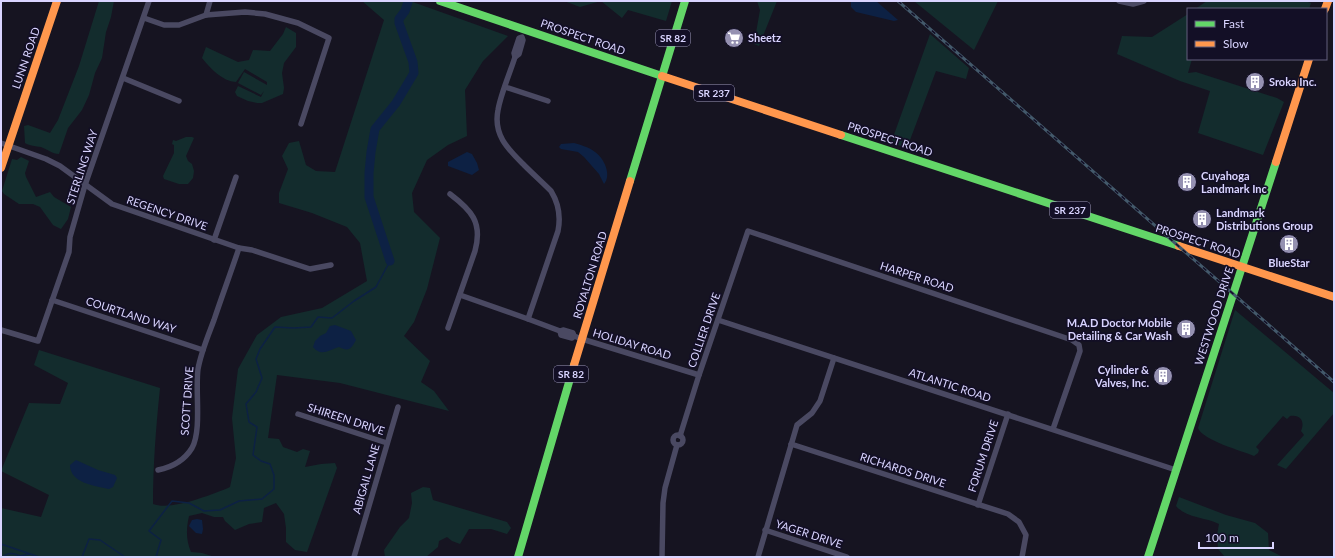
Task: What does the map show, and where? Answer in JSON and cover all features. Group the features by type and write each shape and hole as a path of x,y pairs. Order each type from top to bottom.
{"main road":[{"name":"LUNN ROAD","path":"1,168 5,144 57,1"},
{"name":"PROSPECT ROAD","path":"440,1 523,33 662,76 1334,297"},
{"name":"ROYALTON ROAD","path":"518,557 578,338 685,1"},
{"name":"WESTWOOD DRIVE","path":"1148,557 1232,293 1242,267 1309,60"}],"street":[{"name":"STERLING WAY","path":"1,330 38,341 69,252 70,238 85,185 149,1"},
{"path":"206,15 210,1"},
{"path":"1119,1 1132,4 1144,1"},
{"path":"144,18 164,25 179,25 206,15 245,12 265,14 298,23 329,38 301,124"},
{"path":"523,33 523,40 519,54 515,56 498,111 500,136 509,150 551,191 556,198 560,212 558,231 528,319"},
{"path":"123,78 179,101"},
{"path":"505,87 548,101"},
{"name":"REGENCY DRIVE","path":"5,144 46,159 60,166 112,204 214,240 239,248 252,250 310,269 331,265"},
{"path":"214,240 236,177"},
{"path":"448,328 478,239 478,233 471,212 450,194"},
{"name":"COLLIER DRIVE","path":"662,557 663,503 667,481 677,445 680,445 683,442 683,438 680,436 748,231"},
{"name":"HARPER ROAD","path":"748,231 1072,340 1079,345 1080,351 1053,429"},
{"name":"SCOTT DRIVE","path":"158,470 178,464 193,446 197,431 198,369 203,350 239,248"},
{"name":"HOLIDAY ROAD","path":"460,295 560,331 563,330 573,333 578,338 699,375"},
{"name":"COURTLAND WAY","path":"52,300 203,350"},
{"name":"ATLANTIC ROAD","path":"718,320 1176,470"},
{"path":"758,557 797,425 812,413 820,401 834,358"},
{"name":"ABIGAIL LANE","path":"354,557 398,407"},
{"name":"SHIREEN DRIVE","path":"298,414 387,443"},
{"name":"FORUM DRIVE","path":"978,505 1008,414"},
{"name":"RICHARDS DRIVE","path":"791,444 1008,514 1019,522 1026,535 1022,557"},
{"name":"YAGER DRIVE","path":"765,530 847,557"}],"green space":[{"path":"99,1 114,1 106,32 102,58 82,110 68,128 59,154 25,143 24,126 28,125 50,133 58,120 79,66"},
{"path":"362,1 410,1 508,36 483,61 465,90 467,136 448,145 427,160 412,193 414,212 440,238 427,289 414,322 404,336 430,361 421,382 434,391 449,411 340,383 277,375 268,438 279,439 283,447 297,452 303,449 310,451 305,467 335,463 337,468 307,552 295,550 286,542 284,514 276,503 264,508 262,522 249,524 235,530 225,521 223,517 214,517 202,513 189,516 187,534 191,552 202,553 215,557 1,557 1,508 41,517 49,495 1,471 29,403 60,404 68,383 34,365 39,350 160,388 155,446 153,504 161,506 180,504 230,487 236,458 232,418 238,369 257,335 281,317 322,308 367,281 360,243 347,227 312,213 279,203 279,193 288,169 282,156 289,143 299,141 306,165 316,171 335,172 384,20"},
{"path":"564,1 601,1 580,7"},
{"path":"601,1 672,1 666,21 628,10 622,18"},
{"path":"757,1 777,1 759,46 754,44 760,10"},
{"path":"914,1 998,1 974,50"},
{"path":"1207,1 1305,1 1311,3 1309,8 1196,8"},
{"path":"1187,15 1187,60 1192,60 1188,73 1196,72 1277,98 1284,102 1263,155 1198,133 1210,91 1180,81 1117,54 1122,36 1152,37"},
{"path":"286,27 296,33 296,47 284,63 282,73 284,88 283,94 262,103 248,101 237,96 235,92 238,86 261,97 264,91 261,95 238,83 244,72 267,85 267,82 245,69 236,82 231,81 221,77 202,58 206,47 238,62 249,60 253,50 270,51 283,34"},
{"path":"930,34 969,68 966,79 936,71 907,148 891,143"},
{"path":"186,137 194,138 186,156 188,161 192,164 194,171 193,178 188,184 179,184 164,179 163,176 174,153 174,145 172,144 173,140 176,141"},
{"path":"21,157 29,161 25,173 36,197 50,192 54,197 71,207 68,219 61,229 53,225 40,207 33,204 19,204 2,191 12,159 17,160"},
{"path":"1235,310 1334,393 1334,413 1286,469 1277,465 1304,435 1301,431 1303,425 1301,419 1297,416 1290,416 1287,419 1283,416 1256,447 1259,450 1254,456 1214,441 1207,437 1198,428"},
{"path":"423,487 430,488 433,500 507,522 511,528 507,534 491,529 469,529 460,544 447,537 439,541 438,547 426,557 385,557 384,550 400,527 409,518 412,503 411,493"},
{"path":"1179,497 1226,515 1255,523 1268,533 1269,550 1283,557 1225,557 1218,549 1217,535 1219,524 1190,515 1180,510 1176,506"}],"water":[{"path":"851,1 876,1 898,20 894,21 856,12 851,7"},
{"path":"574,143 590,149 604,162 607,176 604,184 599,174 578,152 561,149 559,147 561,144"},
{"path":"467,152 472,154 479,170 472,175 448,166 448,162"},
{"path":"335,325 351,331 356,340 353,346 349,349 339,347 325,352 319,352 316,350 313,347 315,341 326,333 330,326"},
{"path":"76,460 98,470 115,475 117,478 113,487 109,489 97,487 79,480 71,471 70,465"},
{"path":"192,520 202,520 202,534 196,533 189,526"}],"waterway":[{"path":"390,261 369,197 369,173 375,129 396,103 414,73 413,62 399,23 399,19 405,11 408,2"},
{"path":"156,557 161,540 149,531 172,501 189,503 204,511 220,510 239,501 262,499 274,489 274,475 270,464 261,461 253,455 257,427 249,422 246,404 256,392 262,378 256,359 260,349 275,327 311,327 318,317 332,318 354,301 376,287 390,261"},
{"path":"82,557 89,539 100,540 125,557"},
{"path":"1,544 39,557"},
{"path":"3,557 9,554 20,556 29,554"}],"railway":[{"path":"898,1 1334,382"}],"traffic: fast":[{"path":"440,1 662,76"},
{"path":"630,181 685,1"},
{"path":"841,135 1179,246"},
{"path":"1148,557 1276,162"},
{"path":"518,557 574,365"}],"traffic: slow":[{"path":"1,168 57,1"},
{"path":"1325,8 1328,1"},
{"path":"1276,162 1309,60"},
{"path":"662,76 841,135"},
{"path":"574,365 630,181"},
{"path":"1179,246 1334,297"}],"place":[{"name":"Sheetz","path":"734,38"},
{"name":"Sroka Inc.","path":"1255,82"},
{"name":"Cuyahoga Landmark Inc","path":"1187,182"},
{"name":"Landmark Distributions Group","path":"1202,219"},
{"name":"BlueStar","path":"1289,244"},
{"name":"M.A.D Doctor Mobile Detailing & Car Wash","path":"1186,329"},
{"name":"Cylinder & Valves, Inc.","path":"1163,376"}]}
